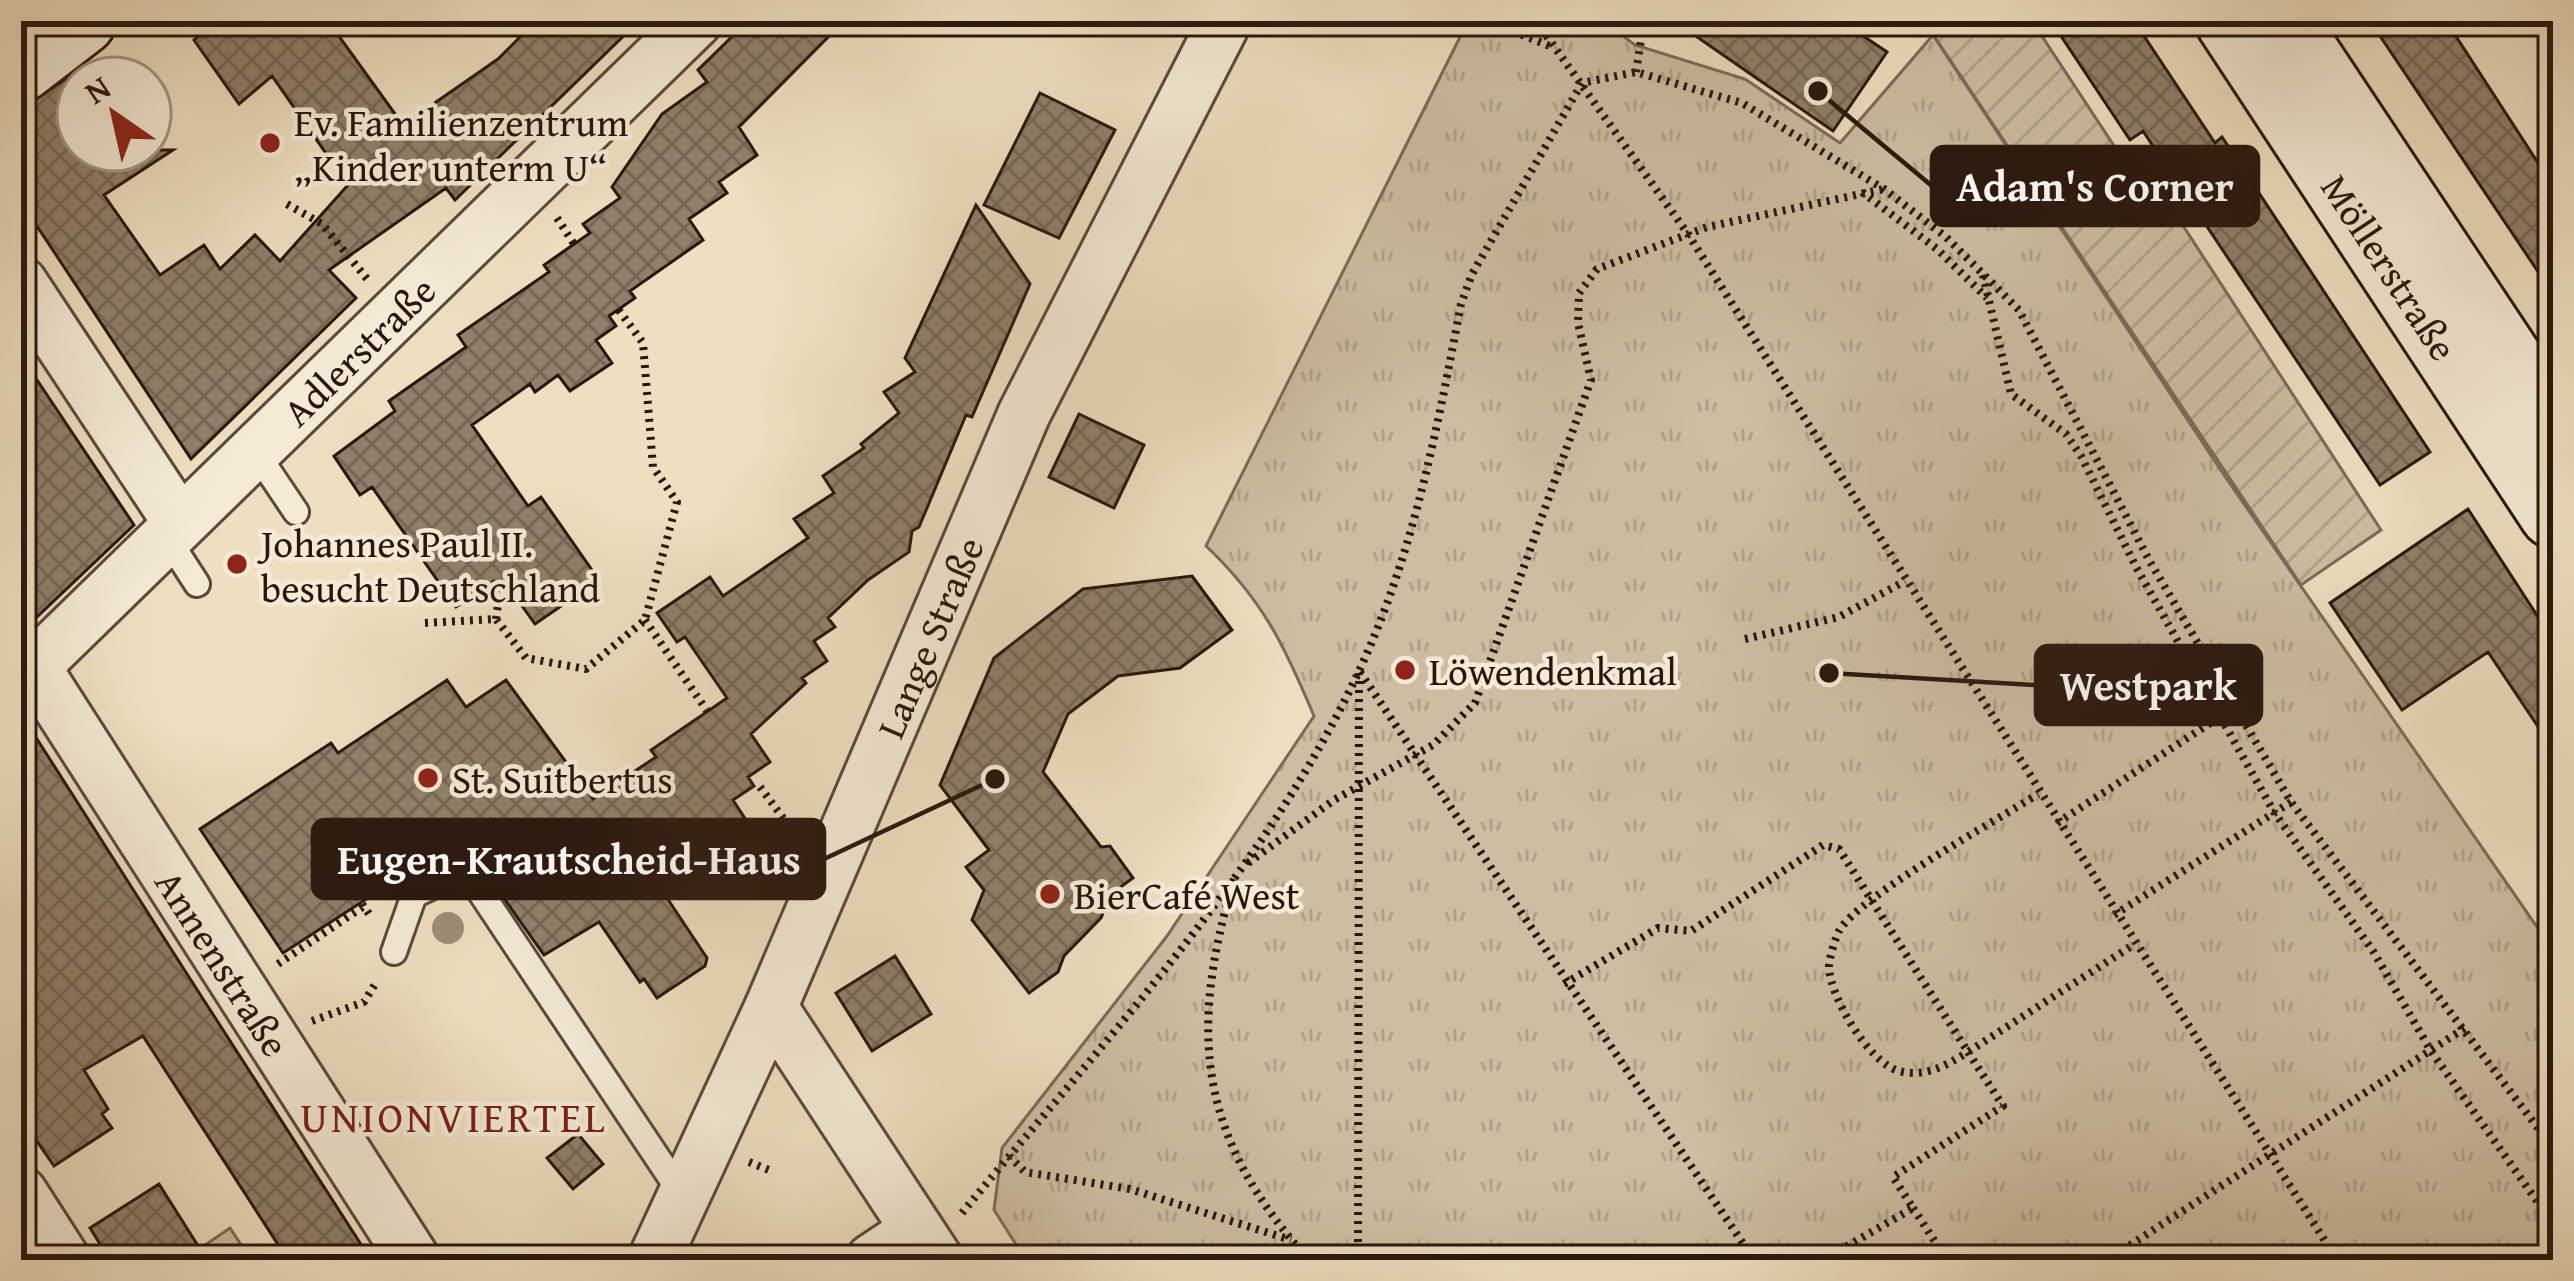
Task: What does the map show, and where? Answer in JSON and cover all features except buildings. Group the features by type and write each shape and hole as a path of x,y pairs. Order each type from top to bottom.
{"main road":[{"path":"21,68 82,21"},
{"name":"Möllerstraße","path":"2229,21 2553,514"},
{"name":"Möllerstraße","path":"2284,21 2553,425"}],"street":[{"name":"Adlerstraße","path":"27,673 696,21"},
{"name":"Lange Straße","path":"654,1260 771,1007 1024,414 1225,21"},
{"path":"21,283 172,529"},
{"name":"Annenstraße","path":"27,673 414,1260"},
{"path":"771,1007 928,1247 872,1260"},
{"path":"21,1193 64,1260"}],"lane":[{"path":"255,451 296,512"},
{"path":"172,529 197,584"},
{"path":"394,952 414,895 446,880 475,884 682,1196"}],"path":[{"path":"1488,21 1552,47"},
{"path":"1536,21 1688,234 2114,915 2337,1260"},
{"path":"1636,72 1641,40"},
{"path":"928,1247 1009,1156 1235,875 1359,671 1425,493 1461,304 1582,83 1636,72 1742,103 1884,189 2019,310 2232,709 2291,802 2553,1148"},
{"path":"1309,1260 1253,1185 1215,1110 1206,1020 1220,928 1235,875 1267,845 1413,756 1475,703 1592,380 1578,323 1579,293 1598,269 1688,234 1884,189"},
{"path":"1860,191 1937,249 1988,300"},
{"path":"287,204 322,224 398,316"},
{"path":"1983,274 2011,394 2090,450"},
{"path":"500,590 496,619 526,658 586,669 646,620 677,502 653,467 643,343 618,309"},
{"path":"2066,434 2274,812 2373,951 2431,1051 2553,1224"},
{"path":"1744,639 1839,617 1905,581"},
{"path":"425,622 496,619"},
{"path":"646,620 707,711"},
{"path":"1359,671 1564,984 1754,1260"},
{"path":"1358,1260 1359,671"},
{"path":"2056,823 2232,709"},
{"path":"2038,794 1840,928 1829,965 1836,992 1879,1062 1901,1072 1933,1071 2133,945"},
{"path":"2114,915 2291,802"},
{"path":"1564,984 1658,928 1691,931 1823,845 1839,849 2003,1106 1893,1177 1947,1260"},
{"path":"272,968 364,907"},
{"path":"275,1043 310,1021 364,1002 394,952"},
{"path":"2108,1260 2465,1028"},
{"path":"1009,1156 1025,1172 1130,1189 1291,1240"},
{"path":"1823,1260 1913,1208"}],"green space":[{"path":"1468,21 1603,21 1635,45 1745,79 1840,143 1933,35 2224,475 2553,950 2553,1260 1026,1260 994,1210 1002,1148 1167,936 1314,716 1270,625 1243,585 1206,546"},
{"path":"1924,21 2032,21 2126,164 2139,158 2381,530 2301,585"},
{"path":"230,1228 251,1260 183,1260"}],"place":[{"name":"Adam's Corner","path":"1818,91"},
{"name":"Ev. Familienzentrum „Kinder unterm U“","path":"270,143"},
{"name":"Johannes Paul II. besucht Deutschland","path":"237,564"},
{"name":"Löwendenkmal","path":"1405,670"},
{"name":"Westpark","path":"1829,673"},
{"name":"St. Suitbertus","path":"428,778"},
{"name":"Eugen-Krautscheid-Haus","path":"995,779"},
{"name":"BierCafé West","path":"1050,894"}],"district":[{"name":"UNIONVIERTEL","path":"454,1116"}]}
